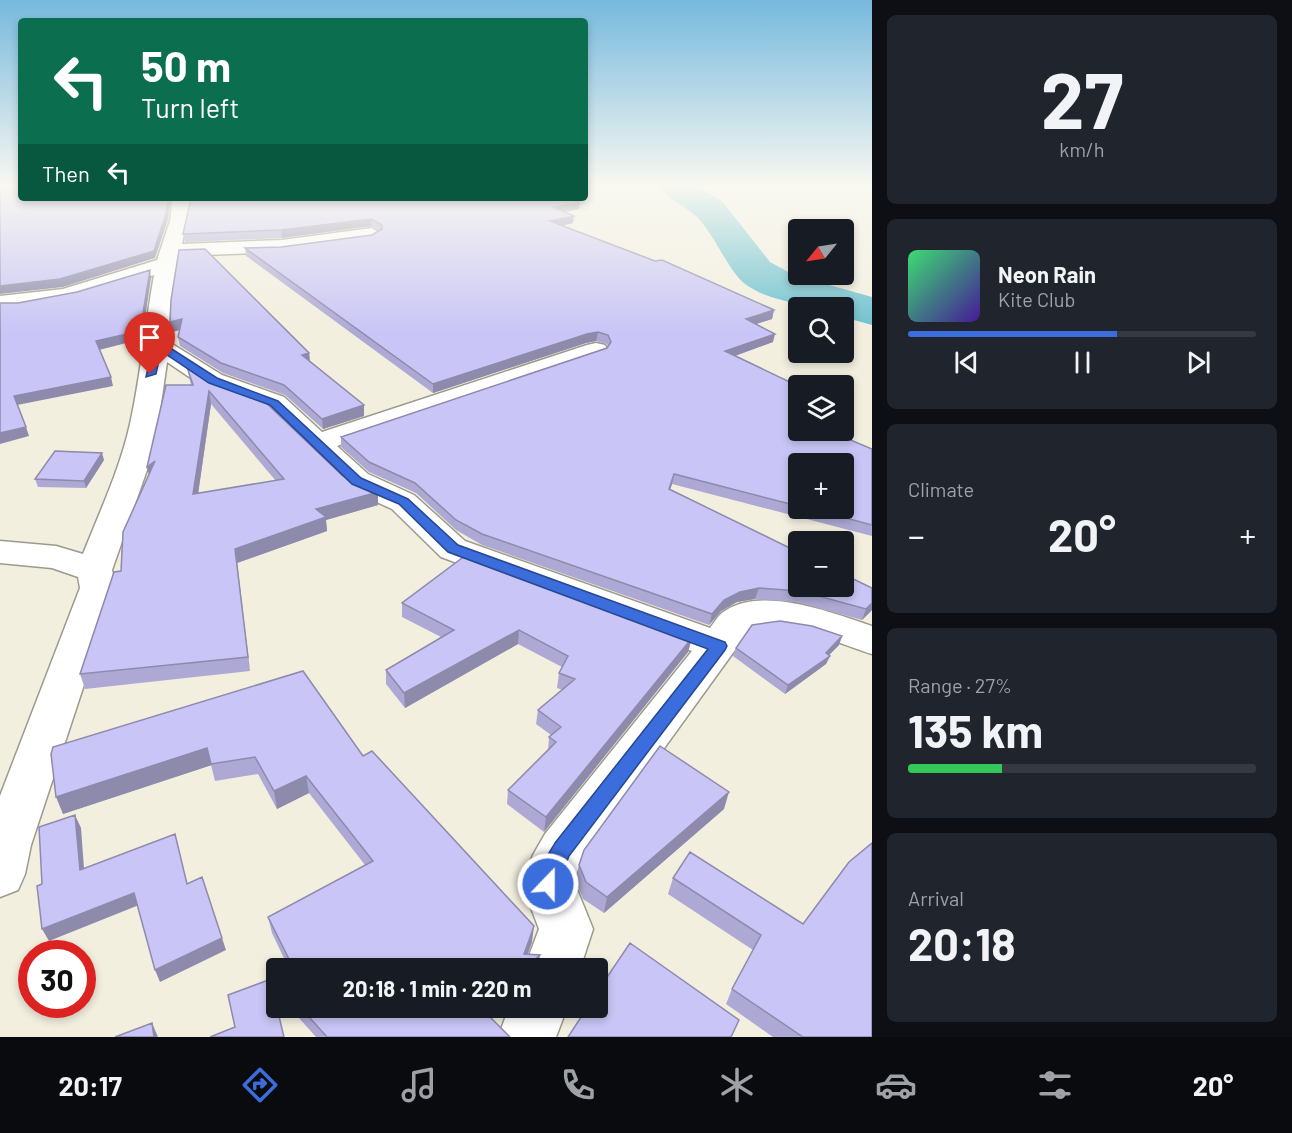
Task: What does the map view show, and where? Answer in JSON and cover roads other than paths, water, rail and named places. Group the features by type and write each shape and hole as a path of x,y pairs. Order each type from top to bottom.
{"street":[{"path":"0,874 6,845 98,588 94,570 132,470 144,425 157,345 159,309 174,235"},
{"path":"0,303 24,304 69,296 169,257 362,235"},
{"path":"157,345 213,381 274,403 357,481 403,502 453,549 719,646"},
{"path":"318,443 596,350"},
{"path":"0,552 56,557 94,570"},
{"path":"556,958 566,929 561,911 548,884 551,871 562,850 735,623 754,614 774,614 809,621 872,640"},
{"path":"527,1037 534,1018"}],"waterway":[{"path":"729,235 755,271 779,284 872,311"}]}
